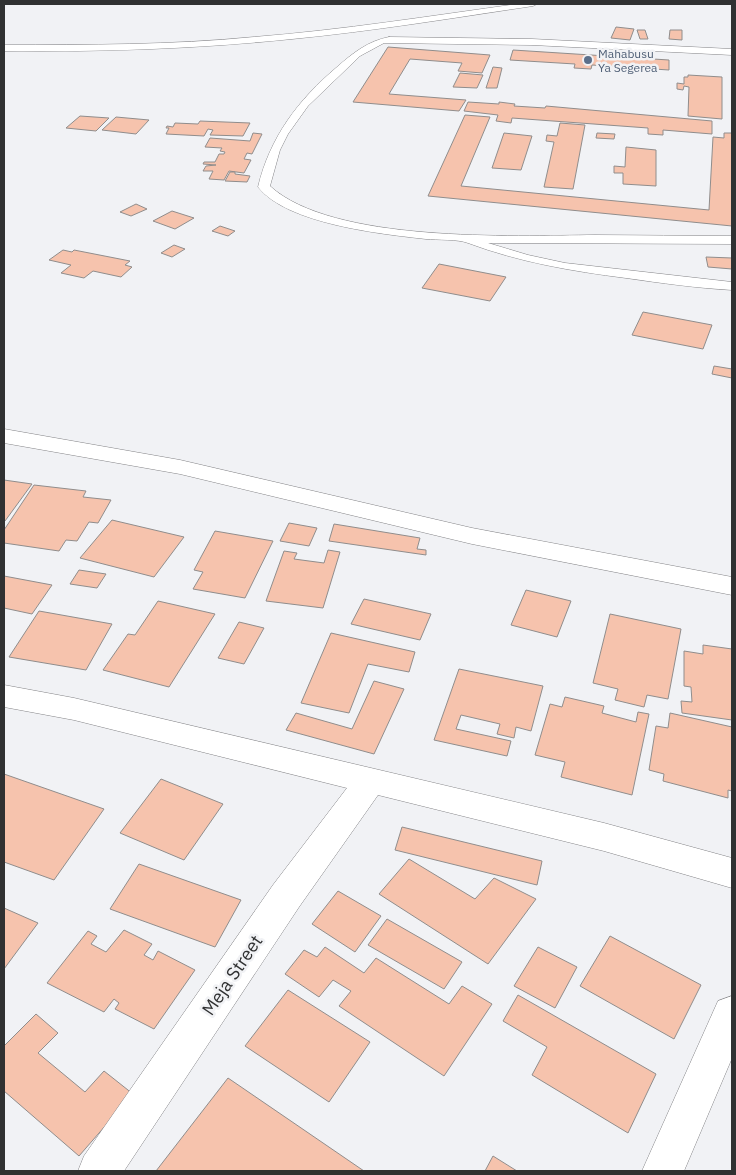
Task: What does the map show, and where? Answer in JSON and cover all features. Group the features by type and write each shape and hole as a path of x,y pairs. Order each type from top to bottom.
{"street":[{"path":"4,436 180,467 472,536 732,586"},
{"path":"4,696 74,709 370,782 604,836 732,873"},
{"name":"Meja Street","path":"99,1171 286,896 370,782"},
{"path":"663,1171 732,1014"}],"lane":[{"path":"4,48 108,48 214,43 365,27 533,4"},
{"path":"732,52 425,39 384,40 365,49 320,86 301,105 270,162 264,187 278,202 308,213 384,230 464,239 732,240"},
{"path":"464,239 502,254 538,262 698,284 732,286"}],"building":[{"path":"616,27 634,29 630,40 611,38"},
{"path":"637,30 645,30 648,39 640,39"},
{"path":"670,30 682,30 682,40 669,39"},
{"path":"388,47 490,55 482,73 458,71 462,63 410,59 389,94 466,100 459,111 353,102"},
{"path":"513,50 669,60 669,70 592,65 591,69 574,68 575,64 510,60"},
{"path":"493,67 502,68 497,88 486,88"},
{"path":"460,73 483,75 477,88 453,87"},
{"path":"688,75 722,77 722,119 688,116 689,87 684,86 683,90 677,89 677,83 684,84 684,77 688,77"},
{"path":"468,102 499,104 499,102 515,104 514,106 545,108 546,106 712,121 712,134 663,130 663,135 648,134 648,128 512,118 511,123 496,121 498,115 464,111"},
{"path":"465,115 490,117 461,186 709,210 713,137 724,138 724,133 732,133 732,226 428,196"},
{"path":"80,116 109,118 96,131 66,128"},
{"path":"116,117 149,120 136,134 102,130"},
{"path":"200,121 250,123 243,136 210,135 213,130 208,129 204,136 166,134 169,128 166,128 167,126 173,127 175,123 198,124"},
{"path":"560,123 585,125 573,189 544,187 554,142 546,141 547,135 557,136"},
{"path":"253,133 262,134 252,154 247,153 244,159 251,160 244,173 229,171 224,180 209,179 213,171 203,171 206,166 216,165 203,164 204,162 215,162 219,154 224,154 225,152 220,151 222,148 205,147 210,138 250,141"},
{"path":"504,133 532,136 521,170 492,168"},
{"path":"597,133 615,134 614,139 596,138"},
{"path":"626,147 656,150 656,186 623,184 623,173 614,173 614,166 625,167"},
{"path":"230,172 250,176 247,182 225,181"},
{"path":"136,204 147,209 131,216 120,212"},
{"path":"172,211 194,218 175,229 153,221"},
{"path":"220,226 235,231 228,236 212,231"},
{"path":"174,245 185,249 172,257 161,253"},
{"path":"63,250 72,252 74,250 130,261 125,265 132,267 121,277 93,271 84,278 61,273 71,265 49,260"},
{"path":"706,257 732,258 732,269 708,267"},
{"path":"439,264 506,277 490,301 422,288"},
{"path":"643,312 712,325 703,349 632,335"},
{"path":"714,366 732,369 732,378 712,374"},
{"path":"4,480 32,484 5,521 4,521"},
{"path":"34,485 86,491 83,497 111,500 98,523 89,522 77,541 66,540 59,551 4,543 4,530"},
{"path":"112,520 184,537 154,577 80,558"},
{"path":"289,523 317,528 309,546 280,541"},
{"path":"334,524 420,538 417,549 426,550 426,555 329,541"},
{"path":"215,531 273,541 245,598 193,589 203,572 194,570"},
{"path":"328,550 340,552 323,608 266,601 284,551 297,553 294,559 324,563"},
{"path":"79,570 106,574 97,588 70,584"},
{"path":"4,576 52,585 32,614 4,608"},
{"path":"526,590 571,601 557,637 511,625"},
{"path":"364,599 431,614 420,640 351,624"},
{"path":"158,601 215,614 169,687 103,670 128,634 135,635"},
{"path":"39,611 112,624 86,670 9,657"},
{"path":"610,614 681,629 668,699 647,695 644,707 615,700 618,689 593,683"},
{"path":"239,622 264,628 244,664 218,658"},
{"path":"331,633 415,652 409,672 368,664 349,713 301,703"},
{"path":"703,645 732,649 732,720 682,713 681,701 692,702 691,687 684,686 684,651 703,654"},
{"path":"459,669 543,686 531,731 516,727 514,738 497,734 500,724 461,715 456,729 511,741 507,756 434,740"},
{"path":"374,681 404,689 374,754 286,730 296,713 352,729"},
{"path":"565,697 604,706 602,713 636,722 638,712 649,714 632,795 561,777 565,762 535,755 550,704 562,707"},
{"path":"670,713 732,727 732,791 728,790 728,798 663,781 664,774 649,770 656,726 668,728"},
{"path":"4,774 104,809 54,880 4,862"},
{"path":"161,779 223,804 184,860 120,833"},
{"path":"402,827 542,861 537,885 395,850"},
{"path":"409,859 475,899 494,878 536,899 488,964 379,894"},
{"path":"139,864 241,900 215,947 110,909"},
{"path":"338,891 381,916 355,952 312,924"},
{"path":"4,908 38,923 4,969"},
{"path":"387,919 462,962 444,989 368,945"},
{"path":"124,930 152,944 144,955 153,960 158,951 195,970 154,1029 115,1009 119,1003 114,999 104,1012 47,983 88,931 97,936 91,944 106,952"},
{"path":"610,936 701,985 674,1039 580,986"},
{"path":"325,947 364,973 376,958 449,1004 462,986 492,1004 444,1076 339,1006 351,991 333,980 319,997 285,974 304,950 317,957"},
{"path":"538,947 577,967 555,1008 514,986"},
{"path":"288,990 370,1042 329,1102 245,1046"},
{"path":"518,995 656,1074 628,1133 532,1075 547,1047 503,1021"},
{"path":"36,1014 58,1033 38,1053 85,1092 104,1071 133,1094 79,1156 4,1091 4,1046"},
{"path":"228,1078 364,1171 156,1171"},
{"path":"493,1156 517,1171 485,1171"}],"place":[{"name":"Mahabusu Ya Segerea","path":"588,60"}]}
